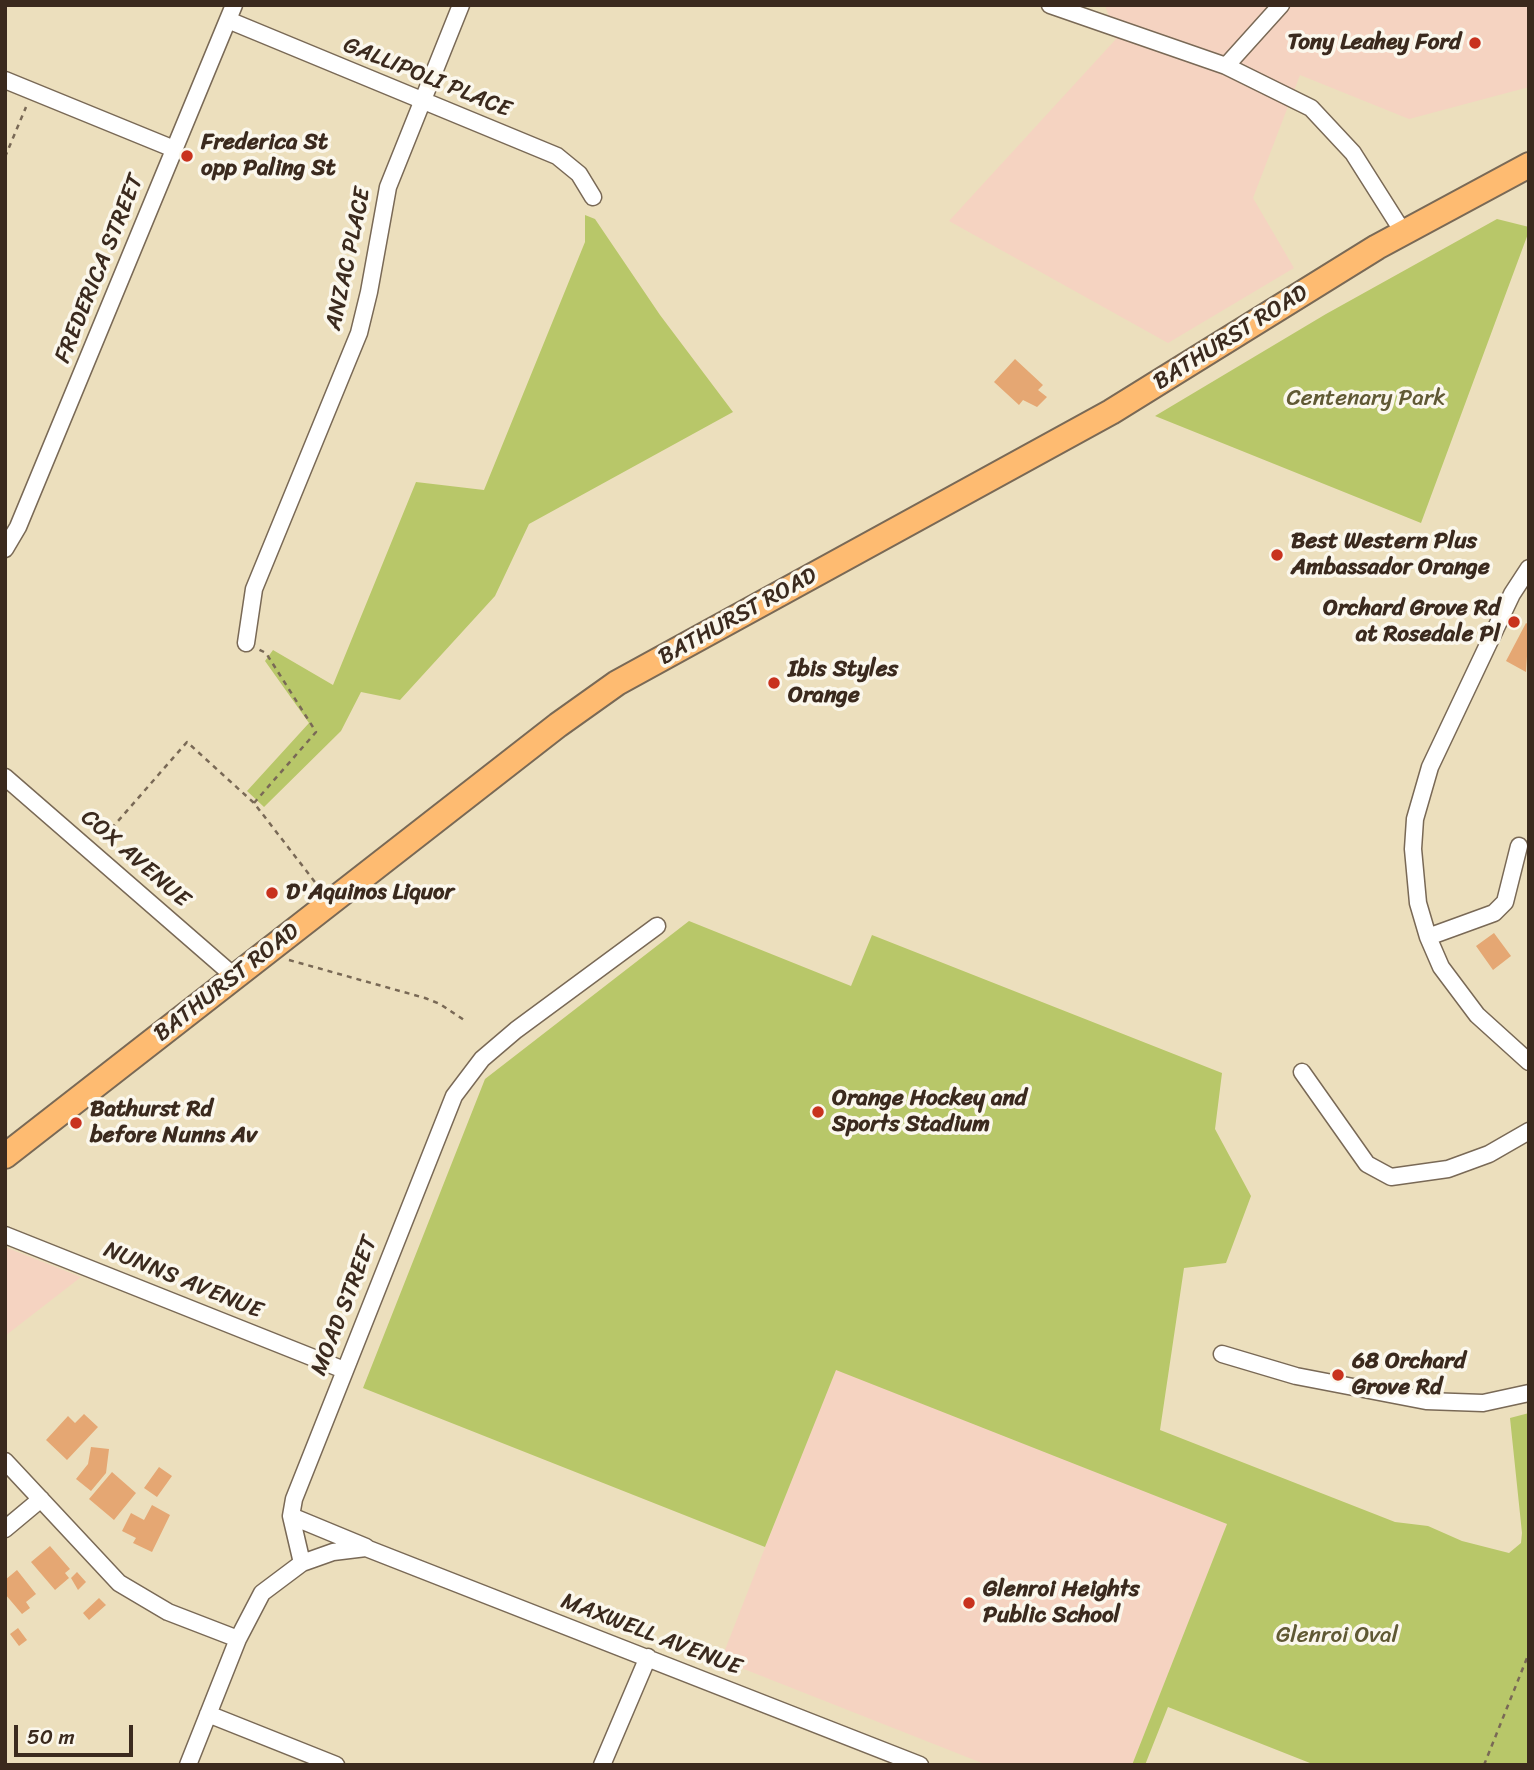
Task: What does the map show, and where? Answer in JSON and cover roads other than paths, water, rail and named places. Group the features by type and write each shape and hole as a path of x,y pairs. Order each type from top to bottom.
{"highway":[{"name":"BATHURST ROAD","path":"5,1156 558,725 617,683 1111,412 1403,232 1529,165"}],"street":[{"name":"ANZAC PLACE","path":"246,643 254,589 359,333 388,187 461,5"},
{"path":"1050,5 1226,66 1311,107 1353,153 1403,232"},
{"path":"1226,66 1280,5"},
{"name":"GALLIPOLI PLACE","path":"231,13 424,101 557,156 579,174 593,197"},
{"name":"FREDERICA STREET","path":"5,549 18,527 231,13"},
{"path":"5,80 174,149"},
{"path":"1529,568 1524,585 1440,743 1421,792 1415,819 1414,877 1428,937 1441,967 1477,1015 1529,1062"},
{"name":"COX AVENUE","path":"5,777 235,977"},
{"path":"1428,937 1494,914 1505,902 1519,846"},
{"name":"MOAD STREET","path":"302,1563 291,1516 294,1499 447,1108 465,1077 516,1030 657,926"},
{"path":"1302,1072 1367,1164 1391,1177 1448,1169 1489,1154 1529,1131"},
{"name":"NUNNS AVENUE","path":"5,1235 344,1370"},
{"path":"1222,1354 1296,1376 1426,1401 1483,1403 1529,1393"},
{"path":"5,1461 119,1583 168,1612 238,1639"},
{"path":"5,1529 41,1499"},
{"name":"MAXWELL AVENUE","path":"291,1516 366,1548 920,1765"},
{"name":"MAXWELL AVENUE","path":"302,1563 333,1552 366,1548"},
{"path":"188,1765 238,1639 262,1593 302,1563"},
{"path":"602,1765 648,1657"},
{"path":"208,1714 336,1765"}],"place":[{"name":"Tony Leahey Ford","path":"1475,43"},
{"name":"Frederica St opp Paling St","path":"187,156"},
{"name":"Best Western Plus Ambassador Orange","path":"1277,555"},
{"name":"Orchard Grove Rd at Rosedale Pl","path":"1514,622"},
{"name":"Ibis Styles Orange","path":"774,683"},
{"name":"D'Aquinos Liquor","path":"272,893"},
{"name":"Orange Hockey and Sports Stadium","path":"818,1112"},
{"name":"Bathurst Rd before Nunns Av","path":"76,1123"},
{"name":"68 Orchard Grove Rd","path":"1338,1375"},
{"name":"Glenroi Heights Public School","path":"969,1603"}],"park label":[{"name":"Centenary Park","path":"1366,399"},
{"name":"Glenroi Oval","path":"1337,1636"}]}
